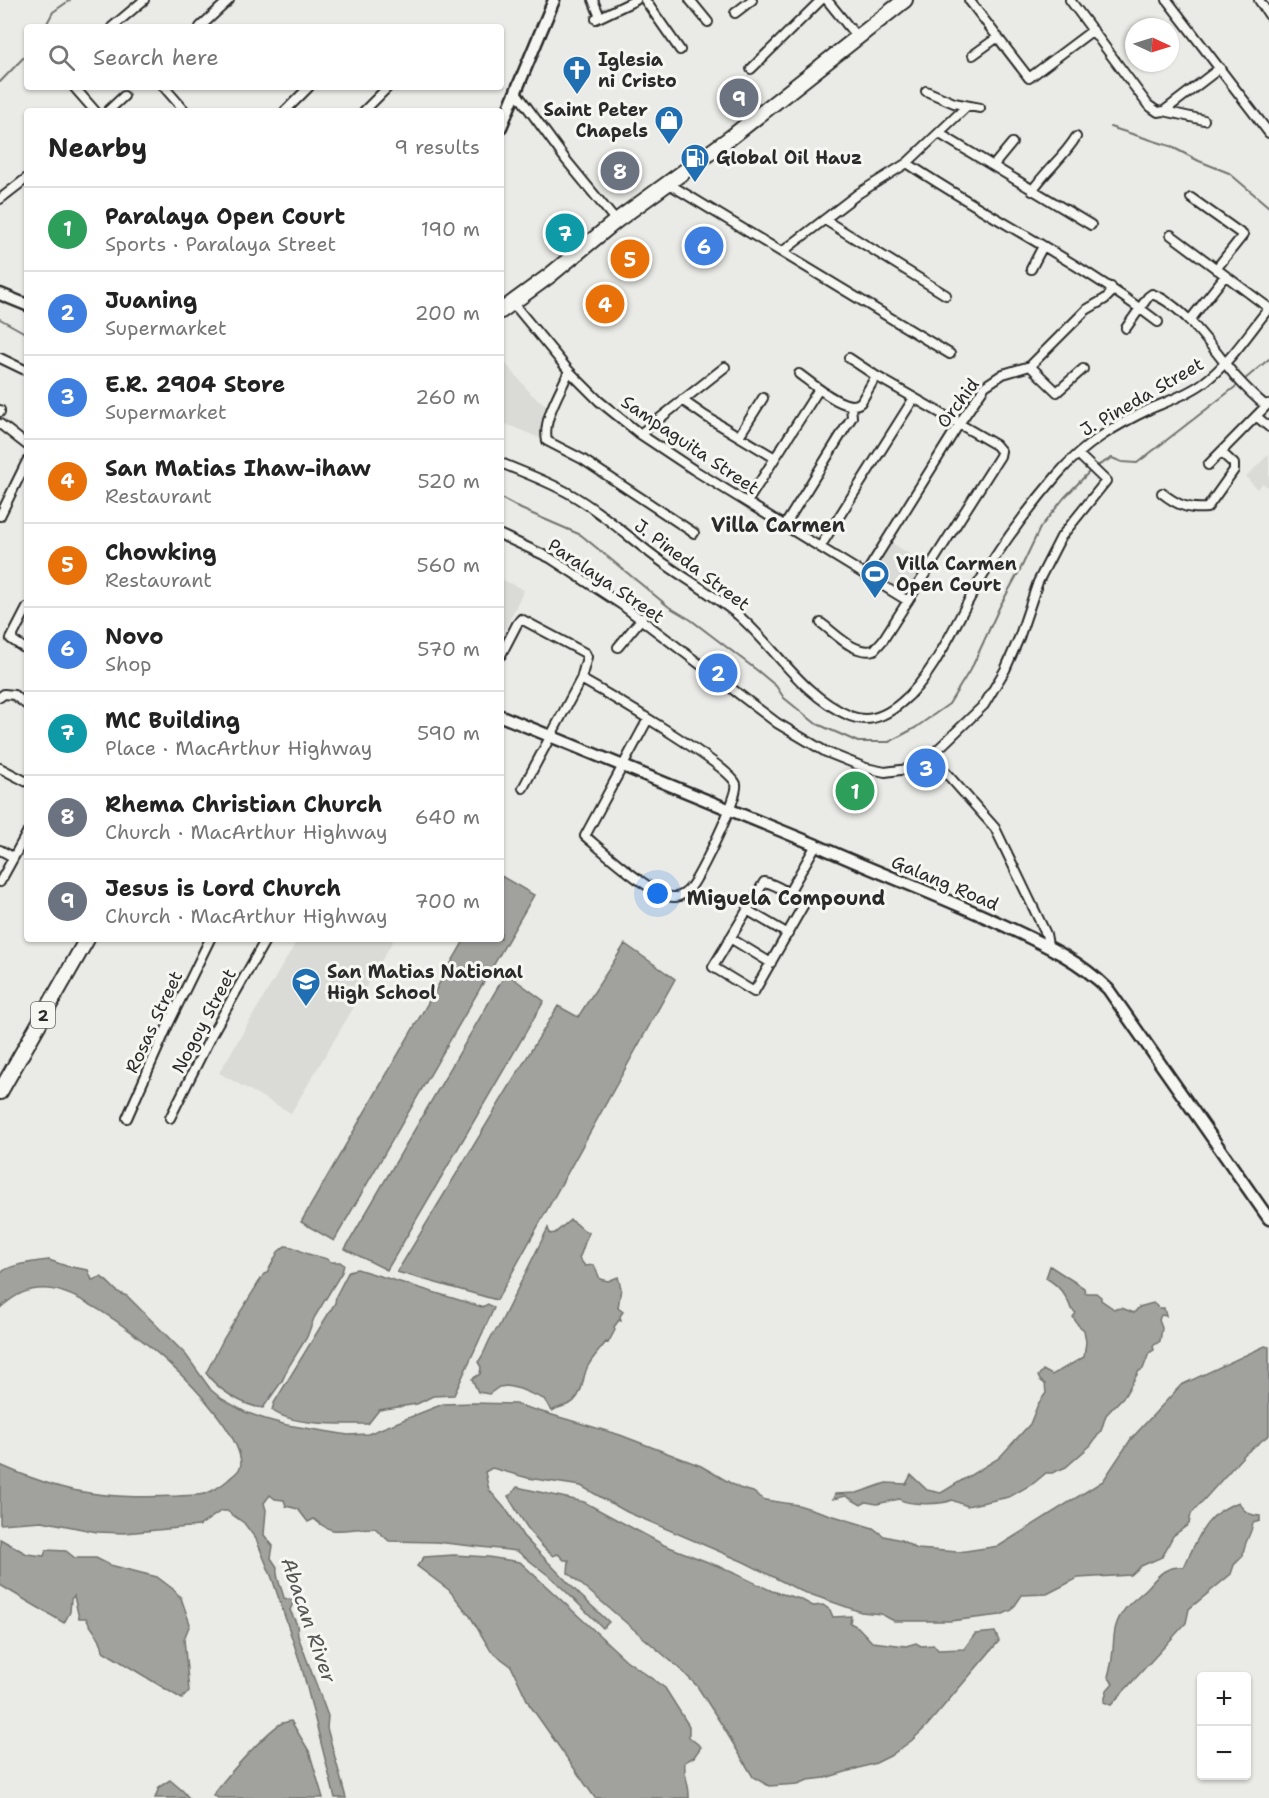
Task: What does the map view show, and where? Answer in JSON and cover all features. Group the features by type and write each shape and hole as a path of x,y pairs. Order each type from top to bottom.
{"highway":[{"path":"504,309 549,276 616,221 669,184 905,0"},
{"name":"2","path":"0,1092 84,942"}],"street":[{"path":"116,24 144,0"},
{"path":"203,24 229,0"},
{"path":"504,120 554,0"},
{"path":"593,0 598,18 636,0"},
{"path":"645,0 680,50"},
{"path":"690,0 708,22"},
{"path":"735,13 752,0"},
{"path":"751,69 821,0"},
{"path":"827,0 857,37"},
{"path":"969,0 1029,78 1093,30"},
{"path":"1070,0 1148,105 1158,112 1164,111 1204,120"},
{"path":"1167,0 1269,133"},
{"path":"1259,0 1269,15"},
{"path":"973,55 998,38"},
{"path":"1164,111 1220,68"},
{"path":"77,90 92,108"},
{"path":"167,90 182,108"},
{"path":"288,108 306,90"},
{"path":"367,108 385,90"},
{"path":"926,91 954,103 980,108"},
{"path":"516,92 566,160 616,221"},
{"path":"111,108 124,96"},
{"path":"782,252 859,193 908,163 967,106"},
{"path":"940,134 1091,225"},
{"path":"1032,191 1043,174 1070,148 1076,137"},
{"path":"993,166 1012,143"},
{"path":"908,163 951,192 1111,287 1158,322"},
{"path":"0,200 24,180"},
{"path":"669,184 950,354"},
{"path":"1191,198 1243,235 1216,269"},
{"path":"825,220 946,295"},
{"path":"1172,236 1225,276 1190,320"},
{"path":"1031,269 1042,246"},
{"name":"J. Pineda Street","path":"504,464 556,486 579,499 640,546 738,615 809,690 827,705 852,717 866,720 880,717 915,690 1005,543 1046,489 1078,453 1115,426 1192,390 1204,382 1225,363 1269,308 1225,276"},
{"name":"Orchid","path":"865,575 958,424 985,386 1003,374 1030,366 1086,310 1100,303 1110,294 1111,287"},
{"path":"0,294 24,304"},
{"path":"1126,327 1152,294 1159,297 1190,320 1245,387 1267,405 1208,465"},
{"name":"Sampaguita Street","path":"512,302 569,371 599,401 640,434 908,601"},
{"path":"0,358 24,370"},
{"path":"821,623 858,650 866,652 874,650 908,601 1000,456 1000,448 996,445 849,358"},
{"path":"1030,366 1057,392 1083,369"},
{"path":"640,434 725,367"},
{"path":"569,371 552,412 547,441 582,459 694,533"},
{"path":"799,374 843,404 851,406 861,402 876,376"},
{"path":"747,502 819,389"},
{"path":"739,436 763,398"},
{"path":"820,547 915,398"},
{"path":"682,400 775,458"},
{"path":"785,525 852,417 851,406"},
{"path":"1256,416 1269,427"},
{"path":"0,424 24,443"},
{"path":"1162,493 1176,504 1198,509 1207,508 1234,471 1234,464 1221,452"},
{"name":"Paralaya Street","path":"504,536 550,558 642,618 696,663 777,723 826,752 866,768 885,772 908,769 931,756 984,705 1005,670 1019,638 1038,582 1061,537 1106,481 1078,453"},
{"path":"0,516 24,467"},
{"path":"24,614 11,639 24,648"},
{"path":"618,647 642,618"},
{"path":"504,649 519,620 524,619 585,653 587,660 581,679 523,788"},
{"path":"581,679 648,719 728,774 736,787 729,811 689,890 676,897 662,895 641,881 585,836 648,719"},
{"path":"0,697 4,694 14,696 24,703"},
{"name":"Galang Road","path":"504,717 816,845 862,867 957,903 1048,945 1092,972 1108,989 1269,1219"},
{"path":"931,756 995,828 1046,934 1048,945"},
{"path":"0,768 24,780"},
{"path":"0,882 24,838"},
{"path":"788,894 816,845"},
{"path":"0,850 13,857"},
{"path":"764,882 788,894 801,902 803,906 754,992 713,967 747,910 764,882"},
{"path":"747,910 788,934"},
{"path":"730,939 771,963"},
{"name":"Rosas Street","path":"127,1118 169,1023 209,942"},
{"name":"Nogoy Street","path":"170,1118 212,1034 264,942"}],"shaded area":[{"path":"504,362 532,395 553,410 542,439 504,423"},
{"path":"1269,454 1269,489 1263,483 1257,489 1246,477"},
{"path":"889,541 925,564 907,595 869,572"},
{"path":"504,580 524,590 504,631"},
{"path":"853,772 868,778 856,810 841,805"},
{"path":"504,878 534,895 334,1241 301,1222 463,942 504,942"},
{"name":"San Matias National High School","path":"296,942 392,942 291,1113 219,1073"},
{"path":"625,944 675,979 497,1300 397,1272 558,1006 578,1017"},
{"path":"506,973 544,1001 387,1270 345,1249"},
{"path":"570,1220 589,1233 579,1258 585,1266 594,1265 600,1279 608,1281 618,1277 621,1288 618,1308 623,1312 620,1316 621,1321 619,1320 614,1327 615,1330 608,1343 606,1342 590,1363 580,1393 570,1404 552,1411 544,1399 507,1386 499,1387 489,1394 478,1392 472,1379 480,1374 481,1367 478,1362 491,1336 498,1328 548,1228 550,1234 555,1233"},
{"path":"285,1246 344,1265 282,1381 263,1408 255,1407 231,1396 206,1373 224,1338 264,1274 267,1273 278,1252"},
{"path":"49,1260 88,1270 92,1280 101,1277 127,1296 186,1355 211,1390 245,1412 265,1419 348,1435 368,1434 443,1404 515,1404 620,1435 701,1466 765,1500 798,1505 873,1528 884,1536 901,1540 917,1549 959,1552 999,1546 1103,1481 1131,1439 1181,1385 1265,1346 1269,1347 1269,1435 1245,1454 1191,1514 1189,1524 1173,1536 1162,1557 1141,1566 1131,1575 1078,1578 1047,1594 1022,1595 1012,1610 1001,1615 950,1621 894,1621 881,1614 861,1612 801,1591 744,1562 627,1512 581,1486 528,1478 492,1468 485,1472 489,1490 508,1512 523,1536 609,1622 603,1628 553,1579 517,1551 436,1542 389,1541 375,1528 333,1530 324,1527 314,1519 308,1522 298,1509 286,1506 284,1500 275,1499 270,1495 264,1503 266,1510 264,1535 273,1546 271,1558 277,1567 284,1598 294,1601 290,1610 328,1716 327,1728 346,1798 335,1798 302,1668 272,1578 256,1539 244,1523 227,1511 221,1511 199,1526 125,1533 97,1532 42,1521 0,1524 0,1465 60,1487 103,1495 148,1497 204,1494 225,1482 241,1466 234,1440 192,1386 163,1358 100,1310 72,1295 49,1289 35,1289 22,1293 0,1308 0,1275 3,1272 22,1264"},
{"path":"1050,1266 1084,1288 1085,1293 1096,1293 1101,1300 1114,1309 1122,1308 1134,1313 1139,1307 1153,1303 1159,1308 1164,1308 1166,1316 1161,1315 1159,1320 1162,1328 1160,1341 1153,1346 1154,1350 1149,1353 1143,1369 1139,1371 1125,1395 1106,1415 1101,1431 1091,1445 1066,1467 1046,1473 1034,1483 1009,1497 967,1506 952,1500 925,1504 899,1499 877,1504 866,1502 861,1505 846,1496 833,1499 835,1494 857,1493 886,1483 906,1484 911,1475 927,1490 941,1493 999,1458 1030,1424 1038,1404 1046,1393 1045,1384 1038,1376 1043,1370 1052,1375 1084,1357 1086,1342 1084,1330 1073,1317 1076,1313 1071,1309 1062,1291 1046,1278"},
{"path":"357,1269 482,1307 488,1304 494,1308 454,1395 433,1396 417,1404 379,1410 368,1424 304,1421 292,1419 272,1410 274,1403 335,1303 336,1296 349,1271"},
{"path":"517,1487 584,1502 664,1545 723,1568 772,1591 800,1599 813,1606 823,1605 830,1610 833,1617 851,1616 850,1623 858,1627 872,1642 906,1646 916,1643 921,1646 934,1645 938,1650 964,1649 975,1634 995,1632 999,1641 925,1728 890,1756 876,1763 825,1778 798,1784 769,1786 753,1777 697,1686 568,1573 569,1560 564,1560 558,1554 553,1556 539,1543 508,1496"},
{"path":"1239,1502 1247,1512 1260,1516 1260,1521 1253,1523 1243,1556 1234,1565 1231,1574 1189,1609 1186,1623 1111,1705 1104,1702 1107,1690 1113,1683 1108,1677 1112,1663 1114,1633 1121,1615 1160,1574 1168,1569 1184,1567 1210,1520 1227,1507"},
{"path":"0,1539 27,1554 44,1556 46,1550 66,1551 75,1558 96,1558 110,1565 157,1577 173,1589 181,1598 190,1624 184,1639 189,1691 182,1699 103,1651 101,1642 86,1618 79,1618 74,1596 71,1599 70,1612 64,1623 0,1585"},
{"path":"454,1555 520,1562 626,1660 665,1688 689,1726 689,1737 701,1747 694,1757 685,1762 689,1798 595,1798 529,1704 511,1666 491,1651 470,1616 449,1590 417,1566 424,1557"},
{"path":"291,1721 309,1751 323,1798 218,1798 213,1795 266,1736 282,1723"},
{"path":"170,1780 189,1798 155,1798 159,1787"}],"waterway":[{"path":"47,24 53,12 70,0"},
{"path":"0,82 24,57"},
{"path":"1110,127 1170,146 1229,173 1269,207"},
{"path":"0,319 24,332"},
{"path":"1244,380 1269,359"},
{"path":"1097,466 1112,458 1122,462 1137,463 1239,384"},
{"path":"504,500 581,535 669,607 691,620 758,671 776,686 784,698 815,723 858,742 889,742 915,728 949,704 973,665 1040,528 1091,470"}],"place":[{"name":"Iglesia ni Cristo","path":"577,96"},
{"name":"Jesus is Lord Church","path":"739,98"},
{"name":"Saint Peter Chapels","path":"669,146"},
{"name":"Rhema Christian Church","path":"620,171"},
{"name":"Global Oil Hauz","path":"695,184"},
{"name":"MC Building","path":"565,233"},
{"name":"Novo","path":"704,246"},
{"name":"Chowking","path":"630,259"},
{"name":"San Matias Ihaw-ihaw","path":"605,304"},
{"name":"Villa Carmen Open Court","path":"875,600"},
{"name":"Juaning","path":"718,673"},
{"name":"E.R. 2904 Store","path":"926,768"},
{"name":"Paralaya Open Court","path":"855,791"},
{"name":"San Matias National High School","path":"306,1008"}],"district":[{"name":"Villa Carmen","path":"778,525"},
{"name":"Miguela Compound","path":"786,898"}],"water label":[{"name":"Abacan River","path":"309,1620"}]}
